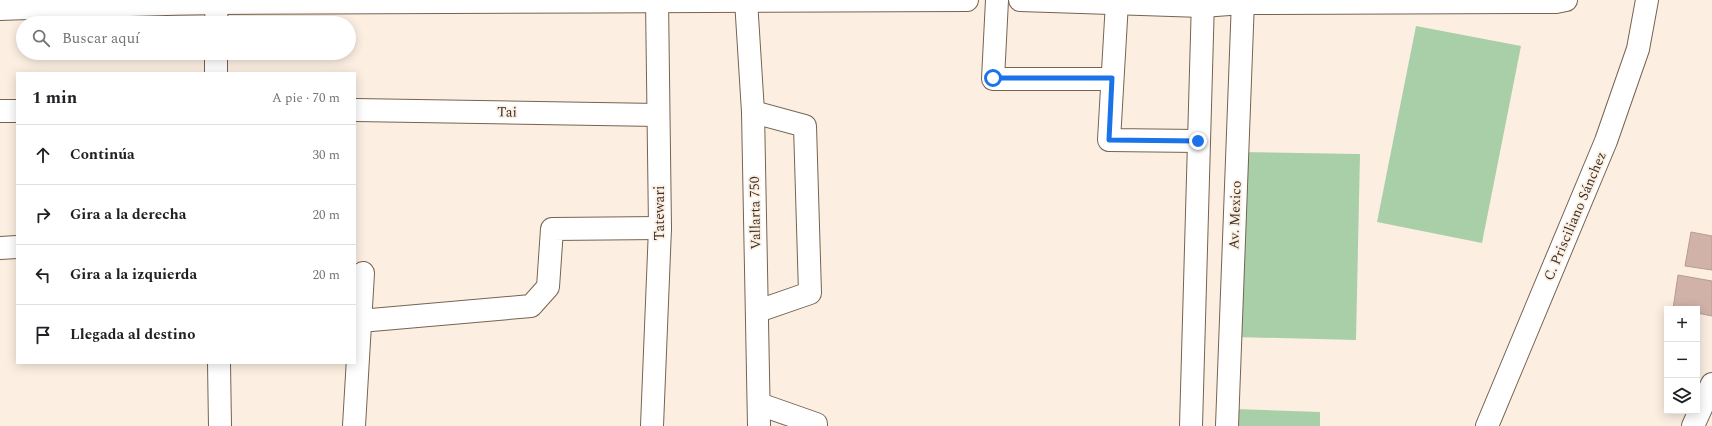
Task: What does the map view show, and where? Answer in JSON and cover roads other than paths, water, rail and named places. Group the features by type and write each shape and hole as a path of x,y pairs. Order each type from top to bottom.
{"street":[{"path":"0,9 216,9 657,1 967,0"},
{"path":"997,0 993,78 1112,78"},
{"path":"1020,0 1203,3 1556,2 1566,0"},
{"name":"C. Prisciliano Sánchez","path":"1487,426 1606,141 1638,49 1647,0"},
{"name":"Tatewari","path":"652,426 660,228 657,1"},
{"name":"Vallarta 750","path":"746,1 753,112 759,426"},
{"path":"1117,2 1109,140 1198,141"},
{"name":"Av. Mexico","path":"1227,426 1243,2"},
{"path":"1191,426 1203,3"},
{"path":"216,60 216,72"},
{"name":"Tai","path":"356,110 658,115"},
{"path":"0,111 16,111"},
{"path":"753,112 805,126 810,293 758,311"},
{"path":"360,321 531,306 548,287 552,229 660,228"},
{"path":"0,248 16,247"},
{"path":"354,426 363,273"},
{"path":"220,364 220,426"},
{"path":"1693,426 1712,384"},
{"path":"758,404 816,424 816,426"}]}
